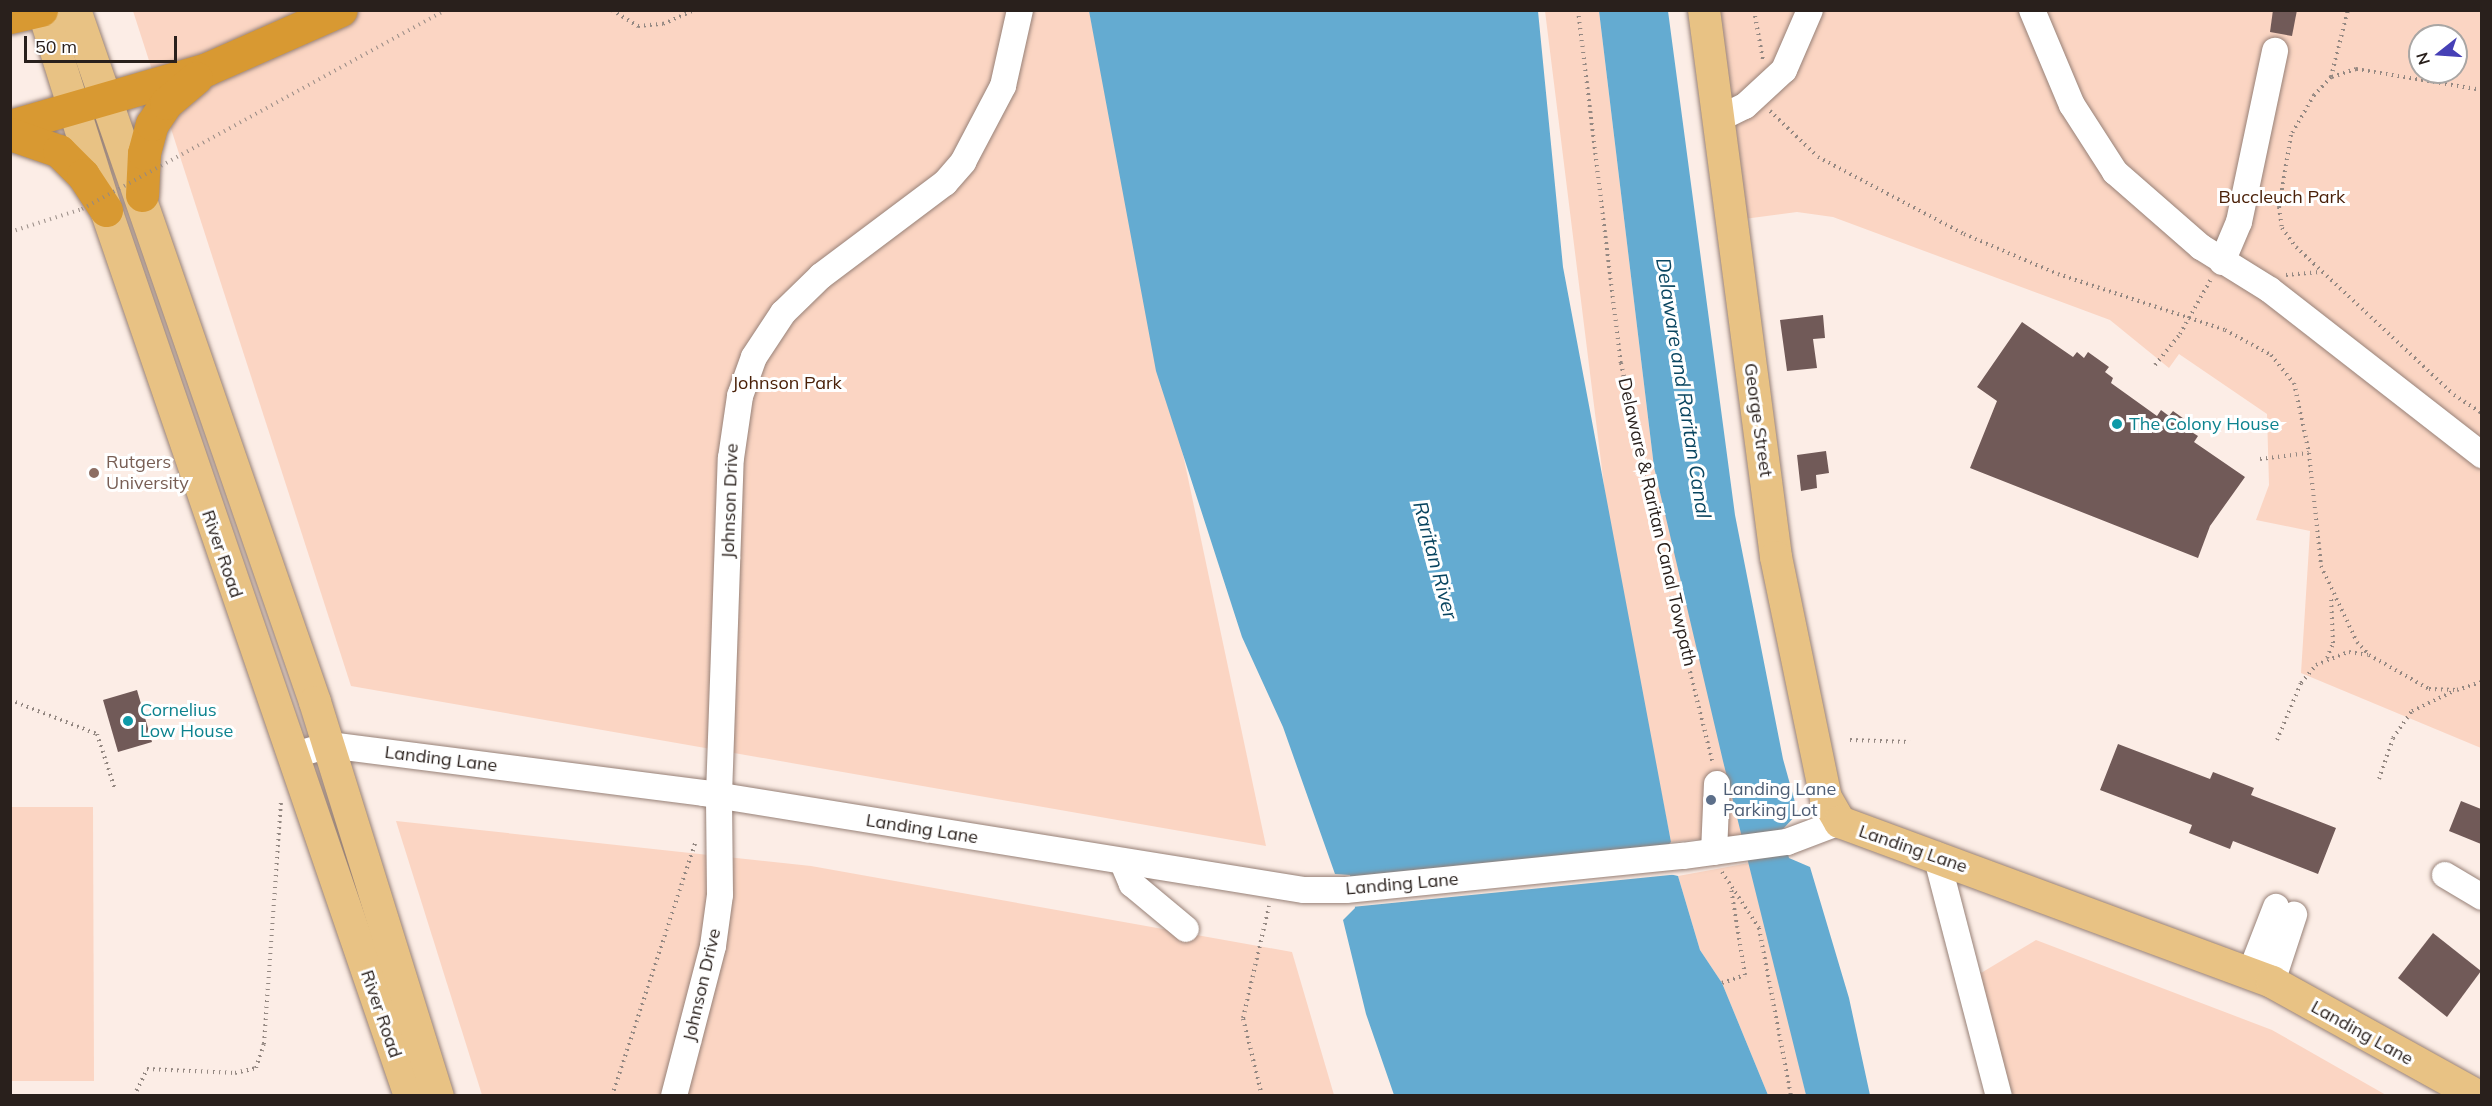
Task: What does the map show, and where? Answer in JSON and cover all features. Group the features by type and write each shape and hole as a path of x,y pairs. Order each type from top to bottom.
{"highway":[{"path":"10,17 42,10"},
{"path":"10,126 73,110 207,69 341,10"},
{"path":"142,195 144,153 152,124 166,103 207,69"},
{"path":"10,134 59,151 83,175 106,210"}],"main road":[{"name":"River Road","path":"42,10 106,210 291,756 410,1095"},
{"name":"River Road","path":"75,10 105,100 142,195 329,745 438,1095"},
{"name":"George Street","path":"1704,10 1776,557 1826,798 1840,822"},
{"name":"Landing Lane","path":"1840,822 1936,855 2261,978 2470,1094"}],"street":[{"name":"Johnson Drive","path":"674,1095 713,946 720,895 719,795 733,430 748,373 766,336 798,297 898,222 963,162 1003,86 1020,10"},
{"path":"1718,119 1745,106 1784,70 1810,10"},
{"path":"2032,10 2072,105 2115,172 2222,262 2270,290 2481,455"},
{"path":"2222,262 2239,222 2275,51"},
{"name":"Landing Lane","path":"291,756 329,745 719,795 1269,887 1347,891 1683,856 1718,856 1787,842 1840,822"},
{"path":"1717,784 1718,856"},
{"path":"1936,855 1999,1095"},
{"path":"1123,862 1132,884 1186,929"},
{"path":"2445,875 2481,897"},
{"path":"2261,978 2285,911"}],"path":[{"path":"10,232 82,208 445,10"},
{"path":"612,10 638,26 663,24 695,10"},
{"name":"Delaware & Raritan Canal Towpath","path":"1578,10 1621,363 1654,526 1717,784"},
{"path":"1754,10 1764,67"},
{"path":"2331,77 2348,10"},
{"path":"2481,90 2356,69 2331,77 2314,95 2291,135 2280,197 2282,228 2296,247 2384,331 2481,413"},
{"path":"1769,111 1818,157 1964,234 2058,274 2225,330 2285,368 2294,383 2309,453 2315,532 2330,590 2343,620 2369,655"},
{"path":"2155,365 2180,334 2186,318 2222,262"},
{"path":"2260,459 2309,453"},
{"path":"2327,659 2333,643 2330,590"},
{"path":"2277,740 2301,683 2327,659 2349,652 2369,655 2429,689 2457,690"},
{"path":"2379,779 2393,738 2412,711 2457,690 2481,682"},
{"path":"10,700 97,734 115,789"},
{"path":"1850,740 1911,742"},
{"path":"134,1095 147,1069 235,1073 256,1068 264,1044 282,794"},
{"path":"612,1095 698,832"},
{"path":"1718,856 1731,889 1745,975 1722,983"},
{"path":"1731,889 1759,928 1791,1095"},
{"path":"1262,1095 1243,1018 1269,906"}],"green space":[{"name":"Johnson Park","path":"133,11 1089,11 1266,846 351,686"},
{"path":"1545,11 1599,11 1654,467 1745,835 1671,842 1610,534"},
{"name":"Buccleuch Park","path":"1718,11 2481,11 2481,748 2301,673 2310,531 2256,520 2269,485 2267,414 2179,354 2169,368 2110,320 1833,217 1797,212 1744,219"},
{"path":"11,807 93,807 94,1081 11,1081"},
{"path":"396,821 811,866 1292,952 1334,1095 482,1095"},
{"path":"1749,863 1806,1095 1768,1095 1722,983 1700,950 1678,876"},
{"path":"2036,940 2272,1030 2386,1095 2013,1095 1976,976"}],"water":[{"name":"Raritan River","path":"1089,11 1538,11 1563,267 1671,842 1661,852 1665,873 1678,876 1700,950 1722,983 1768,1095 1394,1095 1366,1014 1343,920 1355,908 1350,875 1335,874 1283,727 1242,637 1156,371"},
{"name":"Delaware and Raritan Canal","path":"1599,11 1668,11 1735,515 1783,759 1798,813 1782,830 1789,858 1810,867 1849,998 1870,1095 1806,1095 1723,761 1654,467"}],"pier":[{"path":"1665,853 1668,871 1680,874 1352,907 1348,878"}],"building":[{"path":"2273,10 2297,10 2292,36 2270,32"},
{"path":"1823,315 1825,338 1813,339 1817,368 1787,371 1780,320"},
{"path":"2022,322 2073,357 2077,352 2084,358 2088,352 2109,367 2105,372 2113,378 2111,383 2157,416 2161,410 2169,416 2173,411 2194,426 2190,431 2198,436 2194,442 2245,477 2210,526 2198,558 1970,468 1997,401 1977,387"},
{"path":"1826,451 1829,473 1816,475 1817,488 1801,491 1797,455"},
{"name":"Cornelius Low House","path":"137,690 152,742 118,752 103,700"},
{"path":"2118,744 2210,779 2213,772 2254,788 2251,795 2336,828 2318,874 2233,841 2230,849 2189,833 2192,825 2100,790"},
{"path":"2461,801 2481,809 2481,844 2449,831"},
{"path":"2433,933 2481,971 2447,1017 2398,978"}],"place":[{"name":"The Colony House","path":"2117,424"},
{"name":"Rutgers University","path":"94,473"},
{"name":"Cornelius Low House","path":"128,721"},
{"name":"Landing Lane Parking Lot","path":"1711,800"}]}
